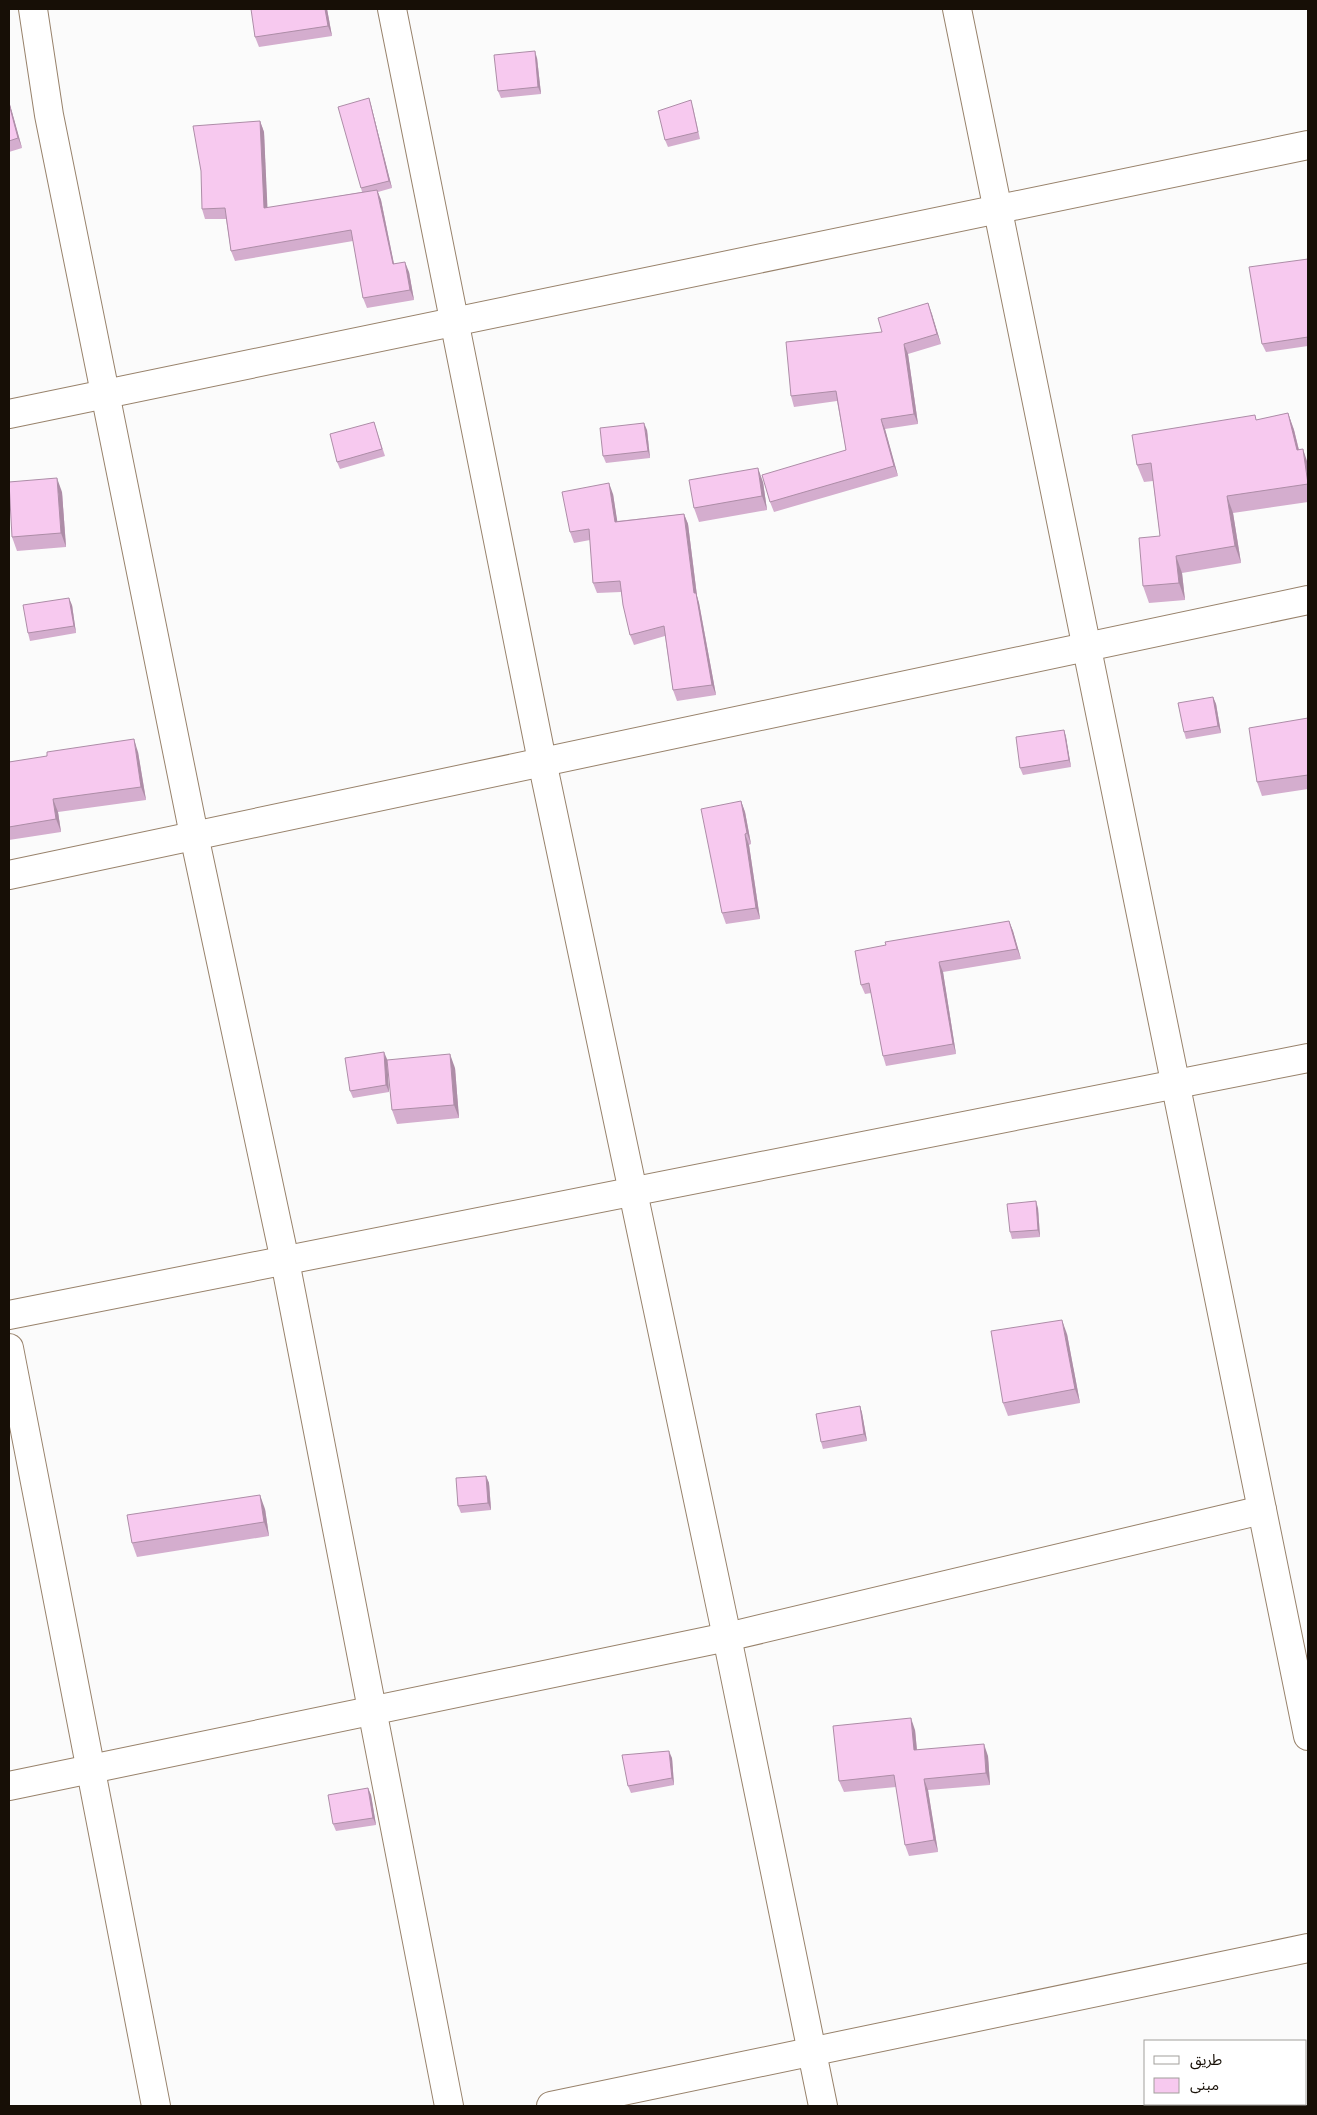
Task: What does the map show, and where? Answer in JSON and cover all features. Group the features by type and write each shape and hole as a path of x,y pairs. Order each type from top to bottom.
{"street":[{"path":"34,9 49,114 194,835 284,1261 449,2106"},
{"path":"392,9 542,761 727,1637 823,2106"},
{"path":"957,9 1308,1736"},
{"path":"9,414 1308,145"},
{"path":"9,875 1087,645 1308,600"},
{"path":"9,1315 1308,1058"},
{"path":"9,1348 156,2106"},
{"path":"9,1786 727,1637 1262,1510"},
{"path":"551,2106 1308,1948"}],"building":[{"path":"251,9 325,9 328,26 255,37"},
{"path":"535,51 538,87 498,91 494,55"},
{"path":"369,98 389,181 361,188 338,107"},
{"path":"691,100 698,132 665,140 658,111"},
{"path":"9,104 18,138 9,141"},
{"path":"260,121 264,208 377,190 393,264 405,262 410,290 363,298 351,230 231,251 225,208 202,209 201,171 193,126"},
{"path":"1308,259 1308,337 1262,344 1249,267"},
{"path":"928,303 937,334 904,344 914,414 881,419 894,466 770,502 762,475 846,450 836,391 791,396 786,342 882,332 878,318"},
{"path":"1288,413 1297,450 1303,449 1308,484 1227,496 1235,546 1176,556 1179,583 1143,586 1139,538 1160,536 1151,463 1137,465 1132,435 1255,415 1256,420"},
{"path":"374,422 382,449 337,462 330,434"},
{"path":"644,423 648,451 603,456 600,428"},
{"path":"758,468 762,496 694,508 689,480"},
{"path":"57,478 61,533 12,537 9,482"},
{"path":"609,483 615,522 684,514 694,593 696,593 712,685 673,690 664,626 630,635 620,581 593,583 589,529 570,532 562,492"},
{"path":"69,598 74,626 28,633 23,605"},
{"path":"1213,697 1218,726 1184,732 1178,703"},
{"path":"1308,718 1308,775 1257,782 1249,728"},
{"path":"1064,730 1069,760 1020,768 1016,737"},
{"path":"134,739 141,787 53,799 56,819 9,827 9,762 47,756 47,752"},
{"path":"741,801 756,908 722,913 701,809"},
{"path":"1009,921 1017,949 939,962 953,1044 883,1056 869,983 861,985 855,951 886,945 885,942"},
{"path":"384,1052 386,1085 350,1091 345,1058"},
{"path":"450,1054 454,1105 392,1110 387,1060"},
{"path":"1036,1201 1038,1230 1010,1232 1007,1204"},
{"path":"1062,1320 1075,1389 1003,1403 991,1331"},
{"path":"860,1406 864,1434 821,1442 816,1414"},
{"path":"486,1476 488,1503 458,1506 456,1478"},
{"path":"260,1495 264,1522 132,1543 127,1515"},
{"path":"911,1718 914,1750 984,1744 986,1773 924,1779 934,1840 905,1845 894,1775 839,1781 833,1726"},
{"path":"669,1751 672,1778 628,1786 622,1755"},
{"path":"368,1788 373,1818 333,1824 328,1795"}]}
